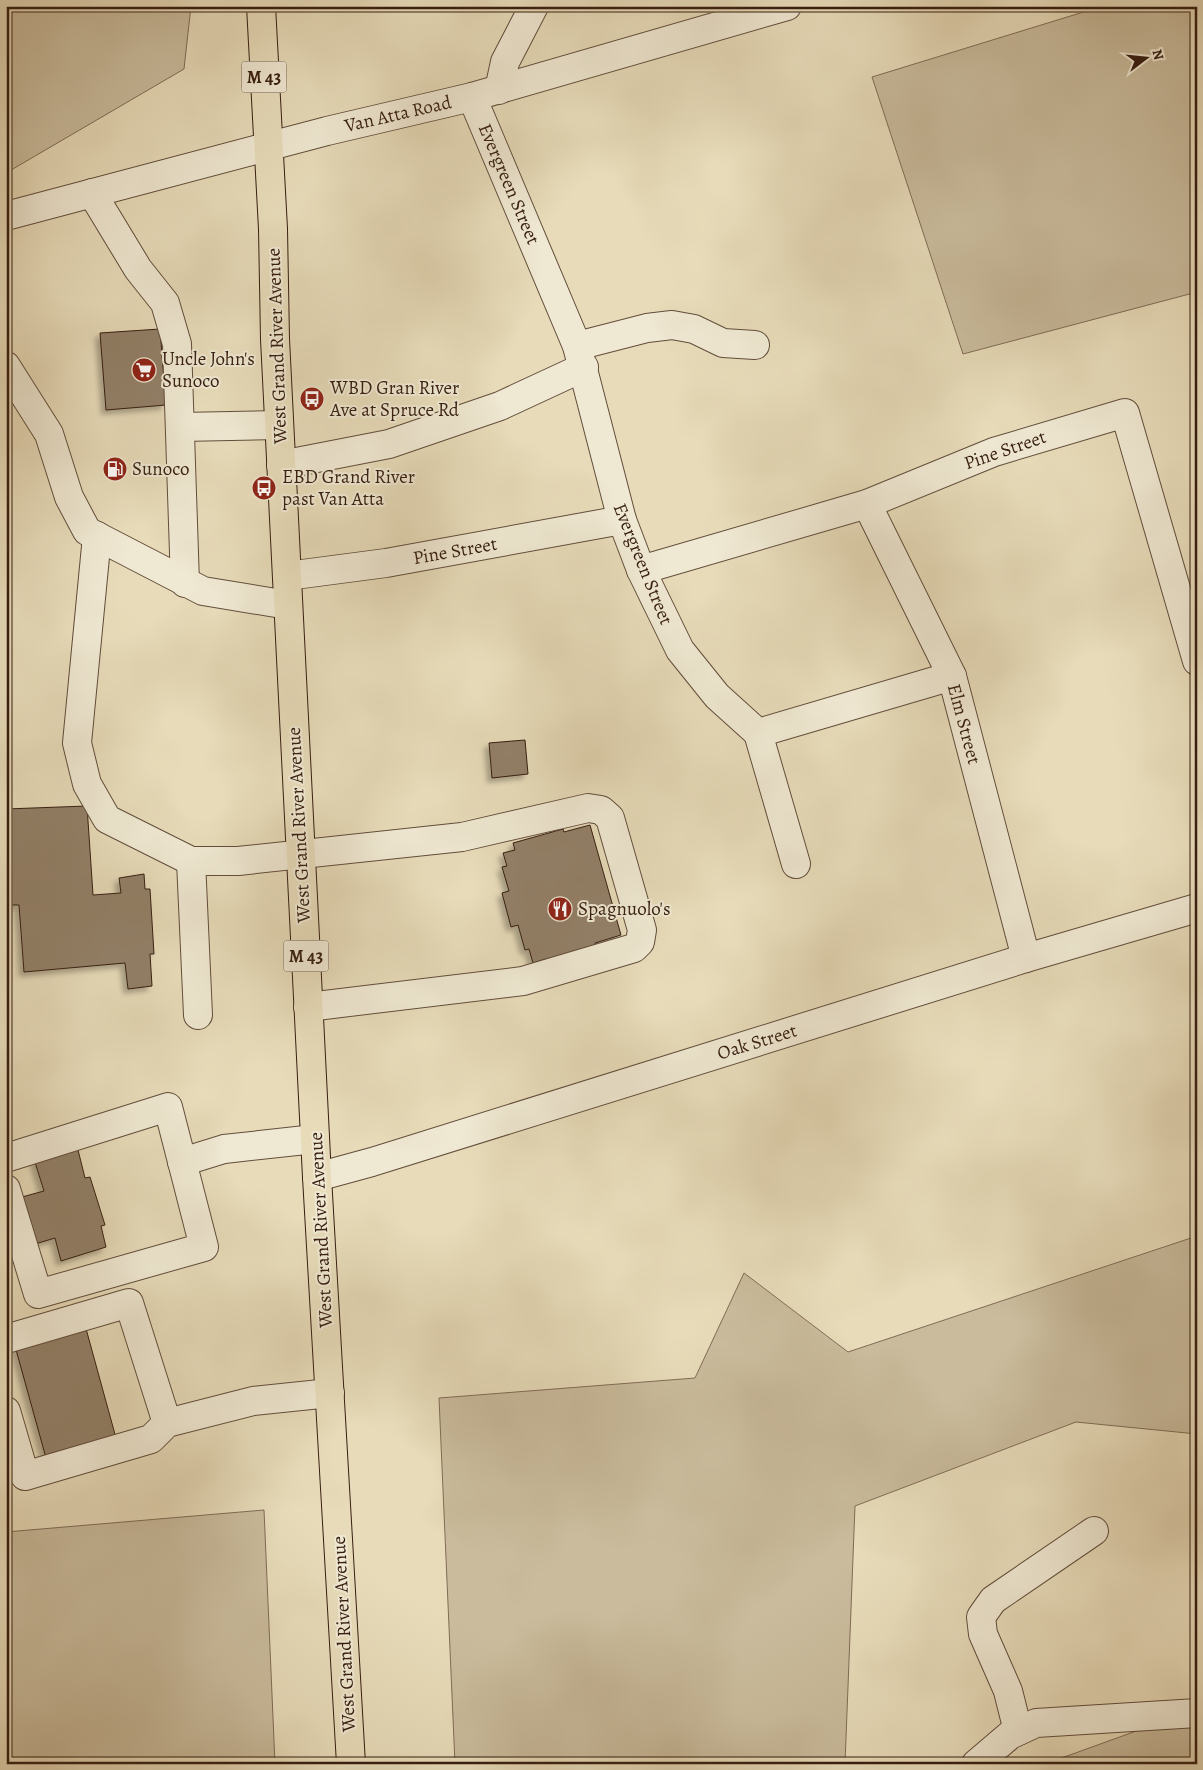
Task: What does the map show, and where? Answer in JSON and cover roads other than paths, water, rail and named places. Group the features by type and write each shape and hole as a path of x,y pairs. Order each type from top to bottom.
{"main road":[{"name":"West Grand River Avenue","path":"261,6 279,425 308,1007 351,1764"}],"street":[{"path":"498,90 504,62 534,6"},
{"name":"Van Atta Road","path":"6,216 267,147 472,97 787,6"},
{"name":"Evergreen Street","path":"472,97 580,357 622,520 641,570 680,650 717,696 758,733"},
{"path":"92,193 138,269 165,303 178,344 185,583"},
{"path":"281,465 389,444 500,406 580,357 647,328 672,325 694,329 724,343 755,345"},
{"path":"6,366 49,434 68,497 87,531 203,591 288,605"},
{"name":"Pine Street","path":"641,570 867,504 994,452 1125,413 1197,661"},
{"path":"180,427 279,425"},
{"name":"Elm Street","path":"867,504 952,676 1026,958"},
{"name":"Pine Street","path":"287,576 378,564 622,520"},
{"path":"97,536 77,743 87,784 106,819 191,861 238,861 462,837 595,808 610,818 642,930 640,942 626,952 523,981 308,1007"},
{"path":"796,864 758,733 952,676"},
{"path":"191,861 198,1015"},
{"name":"Oak Street","path":"317,1177 381,1159 1026,958 1197,908"},
{"path":"6,1158 168,1107 204,1247 38,1294 6,1188"},
{"path":"182,1162 224,1149 315,1139"},
{"path":"6,1339 129,1303 167,1423"},
{"path":"6,1411 25,1476 150,1439 167,1423 252,1401 330,1393"},
{"path":"1018,1731 1008,1691 983,1634 981,1617 993,1600 1094,1532"},
{"path":"976,1764 1010,1735 1036,1723 1197,1713"}],"place":[{"name":"Uncle John's Sunoco","path":"144,370"},
{"name":"WBD Gran River Ave at Spruce Rd","path":"312,399"},
{"name":"Sunoco","path":"115,469"},
{"name":"EBD Grand River past Van Atta","path":"264,488"},
{"name":"Spagnuolo's","path":"560,909"}]}
